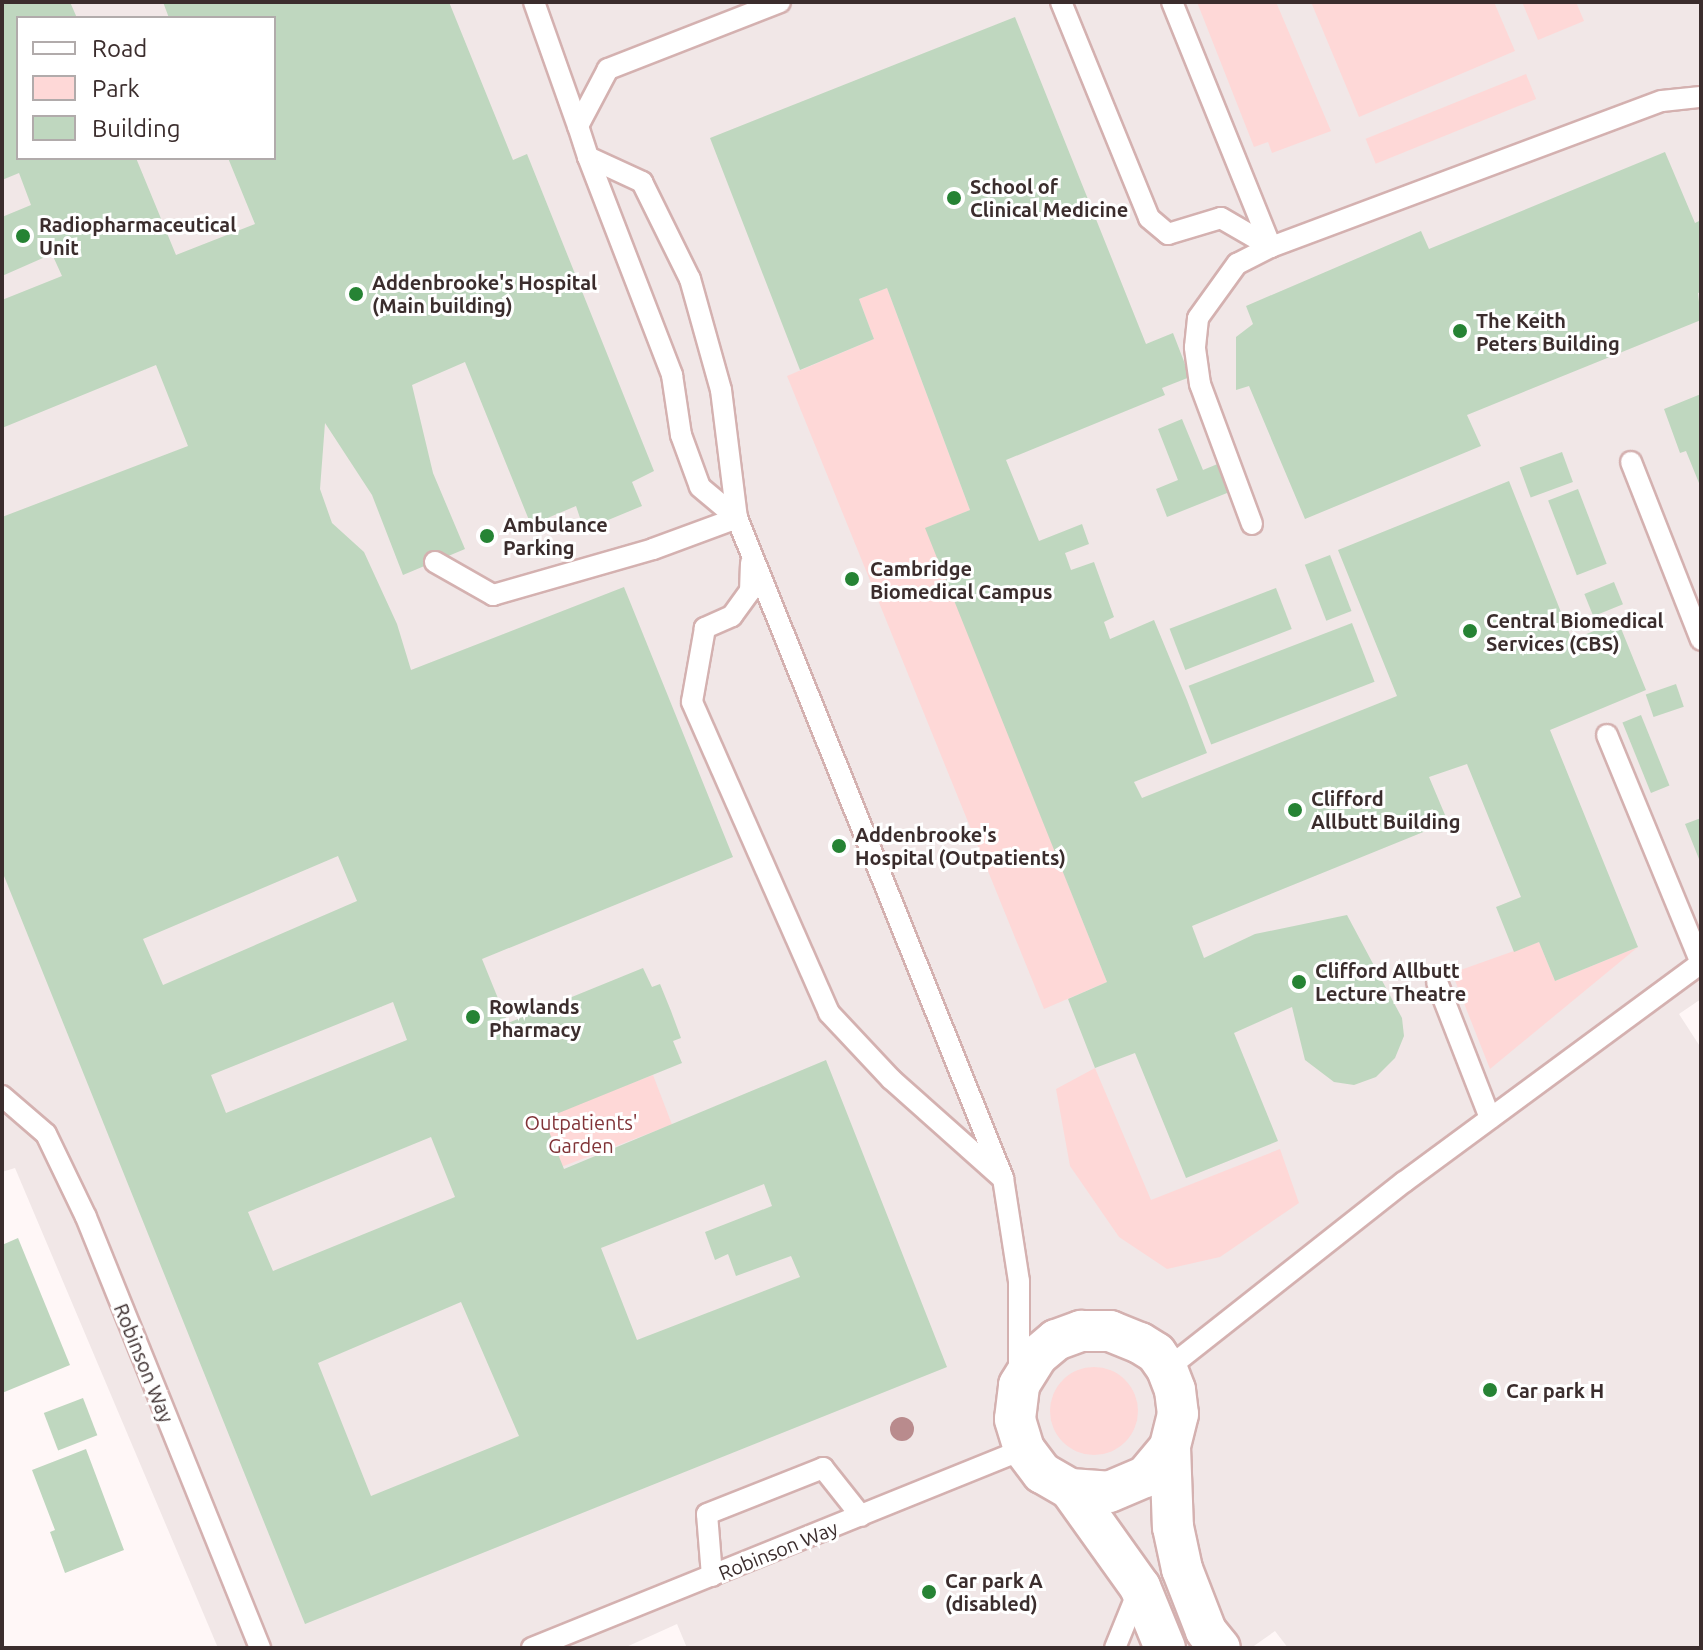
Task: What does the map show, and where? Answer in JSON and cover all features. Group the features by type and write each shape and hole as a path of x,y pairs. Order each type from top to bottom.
{"street":[{"path":"1165,1648 1140,1587 1070,1489 1042,1473 1024,1449 1015,1419 1019,1385 1037,1356 1056,1340 1081,1331 1110,1331 1140,1343 1156,1353 1167,1369 1175,1390 1178,1414 1170,1447 1173,1527 1182,1569 1206,1631 1220,1648"},
{"path":"1070,1489 1109,1492 1145,1477 1170,1447"}],"lane":[{"path":"534,2 588,157 672,375 681,435 700,487 737,518"},
{"path":"578,126 608,69 780,2"},
{"path":"1061,2 1149,218 1168,234 1221,218 1271,247"},
{"path":"1172,2 1271,247"},
{"path":"1252,524 1200,384 1195,347 1198,318 1237,264 1271,247 1662,101 1701,97"},
{"path":"588,157 642,182 690,279 721,390 737,518 1003,1178 1019,1281 1019,1385"},
{"path":"1631,462 1701,640"},
{"path":"435,562 493,595 653,549 737,518"},
{"path":"751,550 750,591 732,616 705,628 692,702 829,1013 891,1079 1003,1178"},
{"path":"1167,1369 1490,1118 1701,963 1607,735"},
{"path":"1437,982 1490,1118"},
{"name":"Robinson Way","path":"2,1096 46,1134 86,1217 260,1648"},
{"name":"Robinson Way","path":"532,1648 1024,1449"},
{"path":"712,1576 707,1514 823,1468 861,1516"},
{"path":"1115,1648 1140,1587"}],"shaded area":[{"name":"Cambridge Biomedical Campus","path":"2,2 1701,2 1701,999 1679,1014 1701,1048 1701,1648 1288,1648 1275,1631 1251,1648 687,1648 677,1624 624,1648 218,1648 15,1168 2,1172"}],"green space":[{"path":"1197,2 1276,2 1331,131 1272,153 1268,142 1254,147"},
{"path":"1311,2 1494,2 1515,51 1359,117"},
{"path":"1522,2 1576,2 1584,21 1538,40"},
{"path":"1526,74 1536,99 1376,164 1366,139"},
{"path":"887,288 970,510 926,528 1107,982 1044,1009 787,376 874,339 859,299"},
{"path":"1539,942 1555,981 1638,947 1490,1069 1452,973"},
{"path":"1095,1068 1151,1200 1280,1149 1299,1203 1220,1257 1167,1269 1119,1237 1070,1166 1056,1089"},
{"name":"Outpatients' Garden","path":"653,1075 672,1124 562,1167 543,1117"},
{"path":"1094,1367 1111,1371 1125,1380 1134,1394 1138,1411 1134,1428 1125,1442 1111,1451 1094,1455 1077,1451 1063,1442 1054,1428 1050,1411 1054,1394 1063,1380 1077,1371"}],"building":[{"path":"2,2 70,2 76,16 16,16 16,160 137,160 176,255 255,224 229,160 276,160 276,16 168,16 163,2 449,2 513,160 527,154 654,471 632,482 642,506 584,530 576,506 531,525 465,362 412,385 433,473 465,549 403,575 372,495 325,423 320,489 332,523 364,552 397,624 411,670 624,587 733,857 482,959 508,1023 643,968 652,987 660,984 671,1011 681,1038 673,1041 682,1063 544,1119 564,1169 826,1060 947,1367 305,1624 2,871 2,517 188,446 156,365 2,428 2,300 62,276 52,254 2,276 2,217 31,205 19,173 2,180","holes":["338,856 357,901 163,985 143,939","393,1002 407,1040 226,1113 211,1075","431,1137 455,1197 273,1271 248,1212","764,1184 772,1206 705,1232 715,1260 728,1254 736,1276 791,1256 800,1277 637,1340 601,1248","461,1302 519,1436 371,1496 318,1363"]},
{"path":"1015,17 1146,344 1173,333 1190,377 1162,388 1165,395 1006,460 1039,541 1082,524 1089,544 1065,553 1071,570 1094,562 1114,617 1104,622 1110,639 1154,620 1187,700 1207,753 1134,782 1142,798 1397,696 1338,550 1509,481 1572,640 1618,621 1646,690 1550,730 1638,947 1555,981 1539,942 1514,952 1496,907 1521,897 1467,764 1429,777 1448,822 1192,926 1204,958 1255,934 1347,915 1402,1018 1404,1036 1395,1058 1376,1077 1354,1085 1334,1082 1305,1060 1292,1007 1234,1033 1278,1141 1186,1178 1135,1053 1095,1068 1068,999 1107,982 925,528 970,510 887,288 859,299 874,339 800,370 710,138"},
{"name":"The Keith Peters Building","path":"1665,152 1695,223 1701,220 1701,292 1698,293 1701,320 1467,415 1481,446 1305,519 1249,386 1236,390 1236,337 1253,324 1246,306 1421,231 1429,249"},
{"path":"1701,394 1701,488 1686,451 1680,453 1664,409"},
{"path":"1182,419 1203,470 1220,463 1232,491 1167,517 1156,489 1178,480 1158,429"},
{"path":"1562,452 1573,482 1531,497 1520,467"},
{"path":"1578,489 1607,564 1577,575 1548,500"},
{"path":"1330,555 1352,611 1326,621 1305,565"},
{"path":"1614,582 1623,604 1593,616 1584,594"},
{"path":"1276,588 1292,629 1185,670 1170,629"},
{"path":"1352,623 1375,682 1211,745 1189,686"},
{"path":"1676,684 1684,707 1654,717 1646,694"},
{"path":"1641,715 1669,785 1651,793 1622,722"},
{"path":"1701,818 1701,864 1685,824"},
{"path":"18,1238 70,1365 2,1393 2,1245"},
{"path":"83,1398 97,1435 58,1450 44,1413"},
{"path":"86,1449 124,1550 65,1573 50,1532 55,1530 32,1470"}],"place":[{"name":"School of Clinical Medicine","path":"954,198"},
{"name":"Radiopharmaceutical Unit","path":"23,236"},
{"name":"Addenbrooke's Hospital (Main building)","path":"356,294"},
{"name":"The Keith Peters Building","path":"1460,331"},
{"name":"Ambulance Parking","path":"487,536"},
{"name":"Cambridge Biomedical Campus","path":"852,579"},
{"name":"Central Biomedical Services (CBS)","path":"1470,631"},
{"name":"Clifford Allbutt Building","path":"1295,810"},
{"name":"Addenbrooke's Hospital (Outpatients)","path":"839,846"},
{"name":"Clifford Allbutt Lecture Theatre","path":"1299,982"},
{"name":"Rowlands Pharmacy","path":"473,1017"},
{"name":"Car park H","path":"1490,1390"},
{"name":"Car park A (disabled)","path":"929,1592"}]}
